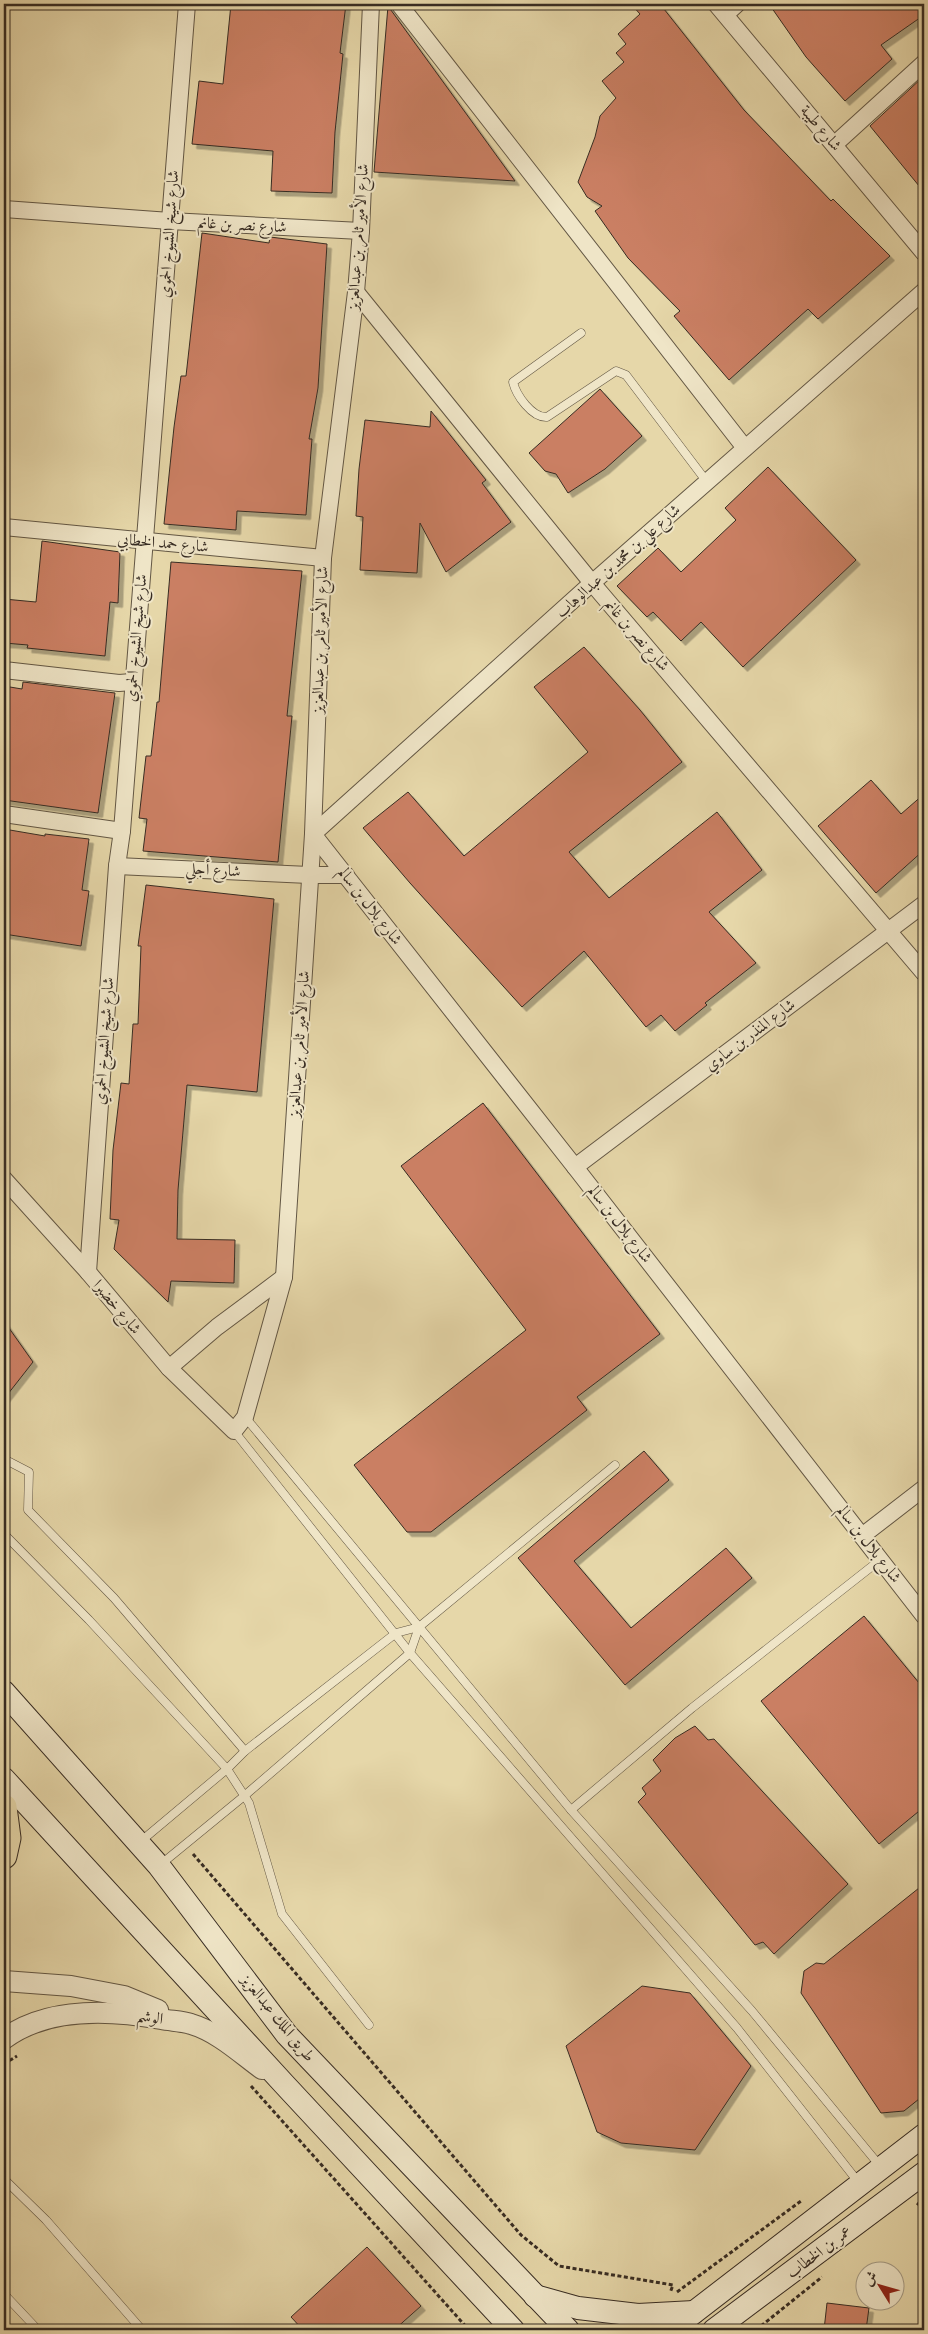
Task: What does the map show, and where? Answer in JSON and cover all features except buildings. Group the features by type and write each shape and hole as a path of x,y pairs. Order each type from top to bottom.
{"main road":[{"name":"طريق الملك عبدالعزيز","path":"4,1692 159,1866 287,2035 568,2330"},
{"path":"4,1779 513,2330"},
{"path":"4,1807 8,1838 4,1856"},
{"path":"671,2330 924,2135"},
{"name":"عمر بن الخطاب","path":"714,2330 924,2173"},
{"path":"534,2295 578,2308 638,2315 694,2312"}],"street":[{"name":"شارع شيخ الشيوخ الحموي","path":"88,1272 117,866 122,831 132,682 145,542 187,4"},
{"name":"شارع الأمير ثامر بن عبدالعزيز","path":"234,1431 245,1417 284,1277 309,875 314,834 323,558 356,292 361,231 371,4"},
{"path":"399,4 745,448"},
{"name":"شارع طيبة","path":"726,7 924,253"},
{"path":"835,144 924,63"},
{"name":"شارع نصر بن غانم","path":"4,209 170,221 361,231"},
{"name":"شارع علي بن محمد بن عبدالوهاب","path":"314,834 592,583 924,291"},
{"name":"شارع نصر بن غانم","path":"356,292 592,583 924,973"},
{"name":"شارع حمد الخطابي","path":"4,527 323,558"},
{"path":"4,670 119,683 132,682"},
{"path":"4,814 122,831"},
{"name":"شارع بلال بن سالم","path":"314,834 924,1616"},
{"name":"شارع أجلي","path":"117,866 346,875"},
{"name":"شارع المنذر بن ساوي","path":"575,1167 924,904"},
{"name":"شارع خضيرا","path":"4,1179 88,1272 169,1368 234,1431"},
{"path":"169,1368 217,1327 284,1277"},
{"path":"862,1536 924,1488"},
{"path":"4,1982 70,1986 124,1996 191,2024"},
{"name":"الوشم","path":"4,2039 18,2028 73,2013 128,2013 191,2024 215,2034 284,2084"}],"lane":[{"path":"581,333 512,382 515,389 535,414 547,416 616,371 620,371 626,375 707,482"},
{"path":"245,1417 571,1810 752,2011 882,2168"},
{"path":"234,1431 410,1653 737,2028 860,2184"},
{"path":"4,1459 29,1472 28,1510 114,1598 245,1751"},
{"path":"139,1843 227,1769 245,1751 396,1633 418,1627 616,1465"},
{"path":"4,1534 89,1620 227,1769 243,1797 249,1803 282,1914 369,2025"},
{"path":"571,1810 692,1708 880,1559"},
{"path":"159,1866 243,1797 410,1653 418,1627"},
{"path":"4,2179 46,2220 142,2330"},
{"path":"4,2294 38,2330"}],"path":[{"path":"185,1844 521,2235 559,2266 673,2284 668,2298 808,2196"},
{"path":"4,2064 20,2054"},
{"path":"246,2080 469,2330"}]}
